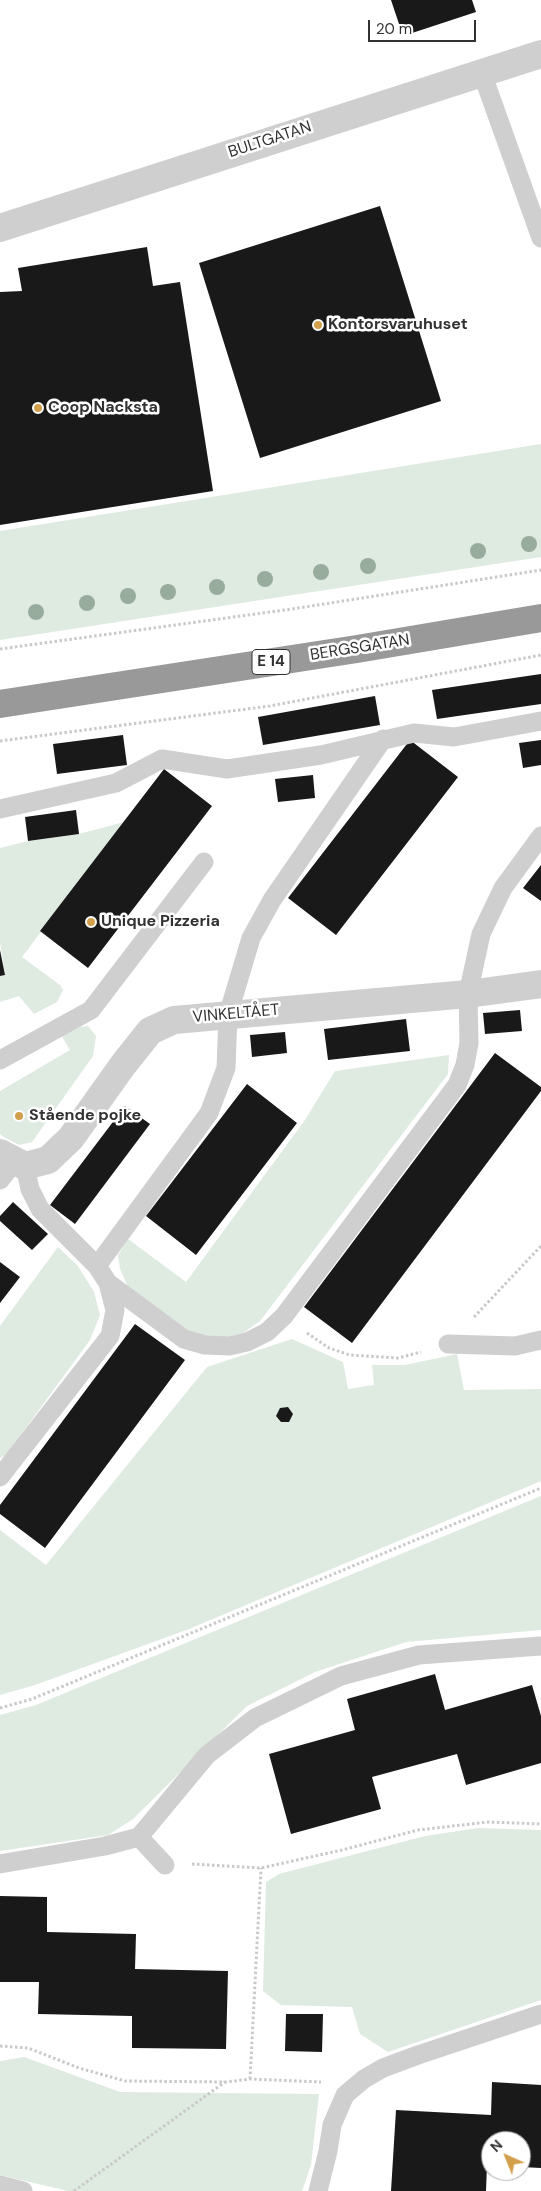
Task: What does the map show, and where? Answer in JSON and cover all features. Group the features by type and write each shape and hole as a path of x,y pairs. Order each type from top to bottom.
{"highway":[{"name":"BERGSGATAN","path":"0,704 541,618"}],"street":[{"name":"BULTGATAN","path":"0,228 541,54"},
{"name":"VINKELTÅET","path":"10,1165 48,1160 71,1138 123,1065 150,1031 174,1020 468,994 541,984"}],"lane":[{"path":"482,73 541,238"},
{"path":"0,809 116,783 162,759 227,770 321,755 414,732 454,737 541,721"},
{"path":"97,1266 209,1113 226,1068 228,1015 251,938 272,900 383,739"},
{"path":"108,1283 184,1339 205,1346 228,1346 248,1342 267,1332 284,1316 457,1085 465,1065 469,1042 468,994 481,934 503,888 541,836"},
{"path":"0,1060 91,1010 204,862"},
{"path":"0,1477 110,1336 115,1310 108,1283 97,1266 40,1209 30,1189 10,1165"},
{"path":"448,1344 515,1346 541,1340"},
{"path":"0,1864 105,1846 139,1837 208,1755 255,1718 341,1676 419,1655 541,1646"},
{"path":"139,1837 165,1865"},
{"path":"318,2191 328,2152 332,2125 344,2095 364,2079 383,2068 541,2014"},
{"path":"0,2185 23,2191"}],"path":[{"path":"0,649 292,609 541,570"},
{"path":"0,741 270,706 541,655"},
{"path":"284,1316 329,1348 350,1355 398,1358 448,1344 541,1246"},
{"path":"0,1708 32,1699 541,1488"},
{"path":"165,1865 188,1863 262,1868 418,1830 488,1822 541,1824"},
{"path":"250,2079 262,1868"},
{"path":"0,2046 28,2048 79,2068 125,2081 226,2082 250,2079 321,2082 344,2095"},
{"path":"74,2191 226,2082"}],"shaded area":[{"path":"541,444 541,557 0,640 0,531"},
{"path":"124,822 22,957 60,985 63,990 57,1002 34,1014 19,996 0,1002 0,976 5,975 0,942 0,848 28,841 79,834"},
{"path":"88,1026 96,1036 93,1056 32,1142 19,1145 0,1134 0,1091 70,1050 61,1035 72,1028"},
{"path":"449,1055 448,1074 260,1321 243,1333 218,1339 191,1332 128,1287 120,1269 118,1255 128,1239 186,1282 305,1120 335,1071"},
{"path":"58,1247 78,1266 94,1292 100,1315 90,1340 6,1455 0,1458 0,1326"},
{"path":"292,1339 343,1362 348,1389 374,1385 372,1365 405,1365 457,1354 464,1390 541,1389 541,1481 189,1629 35,1685 0,1695 0,1530 46,1565 207,1367"},
{"path":"541,1496 541,1630 406,1642 315,1672 247,1706 133,1819 108,1835 0,1851 0,1715 36,1705"},
{"path":"478,1828 541,1830 541,2000 388,2052 360,2034 352,2007 281,2005 263,1991 266,1882 279,1874 425,1836"},
{"path":"24,2057 120,2092 319,2094 311,2165 302,2191 68,2191 0,2175 0,2061"}],"building":[{"path":"391,0 472,0 476,12 403,36"},
{"path":"380,206 441,401 260,458 199,263"},
{"path":"147,247 153,286 180,282 213,491 0,525 0,292 22,291 18,268"},
{"path":"541,674 541,704 437,719 432,690"},
{"path":"375,696 380,725 263,745 258,717"},
{"path":"123,735 127,765 57,774 53,744"},
{"path":"410,740 458,777 336,935 288,898"},
{"path":"541,740 541,765 523,768 519,743"},
{"path":"164,769 212,806 88,968 40,931"},
{"path":"313,775 315,798 278,802 275,779"},
{"path":"76,810 79,834 28,841 25,817"},
{"path":"541,865 541,901 523,888"},
{"path":"0,950 5,975 0,976"},
{"path":"520,1010 522,1031 485,1034 483,1013"},
{"path":"406,1019 410,1051 328,1060 324,1029"},
{"path":"285,1032 287,1053 252,1057 250,1035"},
{"path":"495,1053 541,1087 541,1091 352,1343 304,1307"},
{"path":"247,1084 297,1123 196,1255 146,1216"},
{"path":"125,1106 150,1124 75,1224 50,1205"},
{"path":"13,1202 48,1234 32,1250 0,1221 0,1216"},
{"path":"0,1262 20,1277 0,1303"},
{"path":"135,1324 185,1360 45,1548 0,1514 0,1505"},
{"path":"288,1407 293,1414 289,1422 281,1422 276,1416 280,1408"},
{"path":"435,1674 445,1710 532,1685 541,1716 541,1763 466,1785 457,1754 372,1777 381,1809 291,1834 269,1754 355,1730 347,1699"},
{"path":"0,1896 47,1897 47,1932 136,1934 135,1969 228,1971 226,2049 132,2048 132,2016 38,2014 39,1982 0,1982"},
{"path":"286,2014 323,2014 322,2052 285,2051"},
{"path":"492,2082 541,2085 541,2168 531,2168 531,2131 481,2131 481,2181 486,2181 486,2191 391,2191 396,2110 491,2115"}],"place":[{"name":"Kontorsvaruhuset","path":"318,325"},
{"name":"Coop Nacksta","path":"38,408"},
{"name":"Unique Pizzeria","path":"91,922"},
{"name":"Stående pojke","path":"19,1116"}]}
